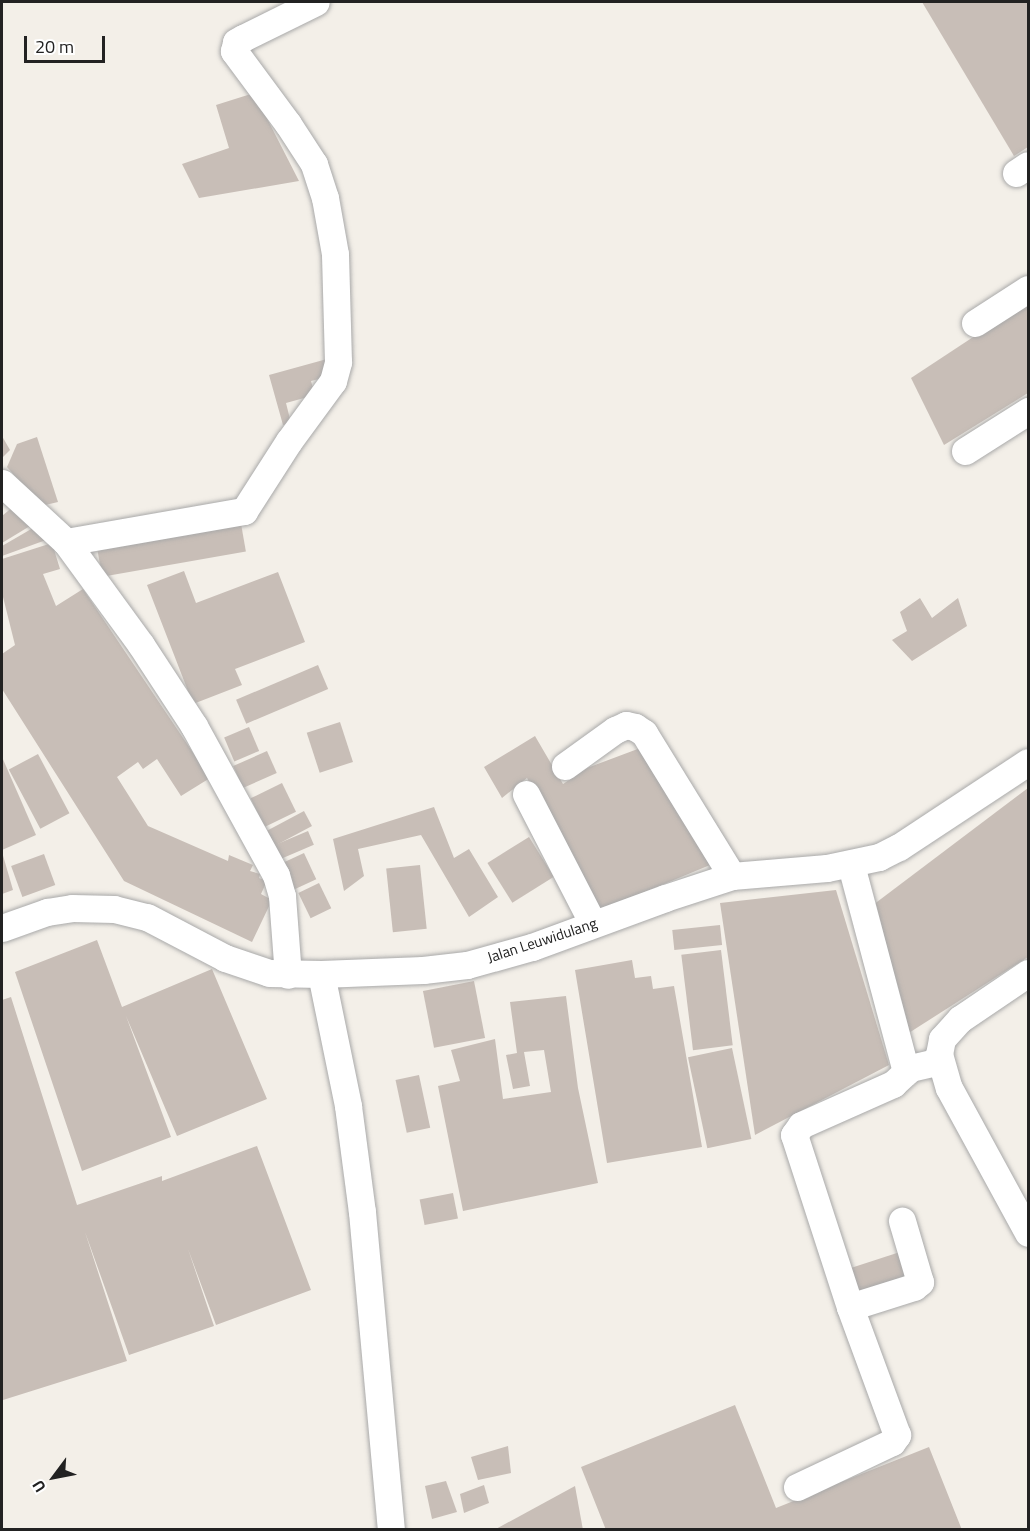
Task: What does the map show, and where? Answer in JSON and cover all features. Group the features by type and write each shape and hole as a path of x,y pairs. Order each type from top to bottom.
{"street":[{"path":"66,542 244,511 289,441 333,381 338,362 335,254 326,198 314,164 288,124 234,51 236,42 316,2"},
{"path":"975,323 1029,289"},
{"path":"964,450 1029,411"},
{"path":"2,483 66,542 141,645 194,726 276,875 282,896 288,975"},
{"path":"565,765 615,730 626,725 635,727 644,733 732,876"},
{"name":"Jalan Leuwidulang","path":"2,928 47,912 72,908 114,909 147,917 225,958 269,973 288,975 423,970 467,965 532,947 732,876 851,865 879,857 899,847 1029,762"},
{"path":"526,794 593,924"},
{"path":"851,865 923,1065 949,1088 1029,1233"},
{"path":"321,974 348,1106 362,1212 391,1530"},
{"path":"797,1487 892,1442 897,1435 850,1308 794,1135 801,1125 892,1084 923,1065 952,1026 1029,974"},
{"path":"850,1308 914,1287 920,1282 902,1221"}],"building":[{"path":"922,2 1028,2 1028,147 1014,156"},
{"path":"254,93 299,181 199,198 182,164 229,148 216,105"},
{"path":"1028,301 1028,393 944,445 911,378"},
{"path":"327,359 331,376 311,381 315,395 286,403 291,423 283,425 269,375"},
{"path":"2,436 10,450 2,458"},
{"path":"37,437 58,502 41,506 7,467 17,444"},
{"path":"14,506 30,526 2,543 2,516"},
{"path":"240,518 246,551 102,577 96,543"},
{"path":"33,528 46,540 2,556 2,546"},
{"path":"52,543 60,569 43,574 56,606 83,589 210,778 181,796 157,759 143,769 138,762 117,777 148,826 228,861 229,855 253,865 250,871 260,874 259,878 267,881 261,894 272,900 252,942 124,881 2,689 2,654 15,645 2,593 2,559"},
{"path":"184,571 196,603 278,572 305,642 235,669 242,685 193,704 147,585"},
{"path":"920,598 932,618 958,598 967,626 912,661 892,640 907,631 900,612"},
{"path":"318,665 328,689 246,724 236,700"},
{"path":"340,722 353,762 320,773 307,733"},
{"path":"249,727 259,751 234,761 224,738"},
{"path":"535,736 563,784 587,768 643,747 710,865 599,911 527,778 502,798 484,767"},
{"path":"267,751 277,773 243,788 233,766"},
{"path":"38,754 69,813 40,829 9,769"},
{"path":"2,757 36,835 2,850"},
{"path":"282,783 296,812 265,827 251,798"},
{"path":"1028,788 1028,957 904,1036 865,911"},
{"path":"434,807 454,858 469,849 498,897 469,917 421,835 358,849 364,876 344,891 333,839"},
{"path":"304,811 312,826 274,846 266,831"},
{"path":"308,831 314,845 279,860 273,846"},
{"path":"529,837 554,877 512,903 487,863"},
{"path":"2,852 13,890 2,894"},
{"path":"304,853 316,879 294,890 281,864"},
{"path":"44,854 55,885 22,897 11,866"},
{"path":"420,865 427,929 393,932 386,869"},
{"path":"319,883 331,908 311,918 298,893"},
{"path":"836,890 889,1065 755,1135 720,903"},
{"path":"720,925 722,945 674,950 672,930"},
{"path":"97,940 122,1007 212,969 267,1099 177,1136 126,1016 171,1137 82,1171 15,972"},
{"path":"721,950 733,1045 693,1050 681,955"},
{"path":"632,960 635,978 651,976 653,989 674,986 702,1147 607,1163 575,970"},
{"path":"474,981 485,1038 434,1048 423,991"},
{"path":"566,996 578,1088 598,1183 463,1211 438,1086 460,1081 451,1050 495,1039 503,1099 551,1092 544,1050 524,1052 530,1086 513,1089 506,1055 517,1053 510,1002"},
{"path":"11,997 77,1205 162,1176 162,1181 257,1146 311,1290 216,1325 188,1249 214,1326 129,1355 85,1232 127,1361 3,1400 2,1000"},
{"path":"732,1048 751,1139 707,1148 688,1057"},
{"path":"419,1075 430,1128 407,1133 396,1080"},
{"path":"453,1193 458,1219 425,1225 420,1199"},
{"path":"900,1252 909,1279 849,1298 840,1271"},
{"path":"735,1405 776,1508 929,1447 962,1530 606,1530 581,1467"},
{"path":"508,1446 511,1473 478,1480 471,1457"},
{"path":"446,1481 457,1512 432,1519 425,1486"},
{"path":"484,1485 489,1503 464,1513 460,1494"},
{"path":"575,1486 583,1530 494,1530"}]}
